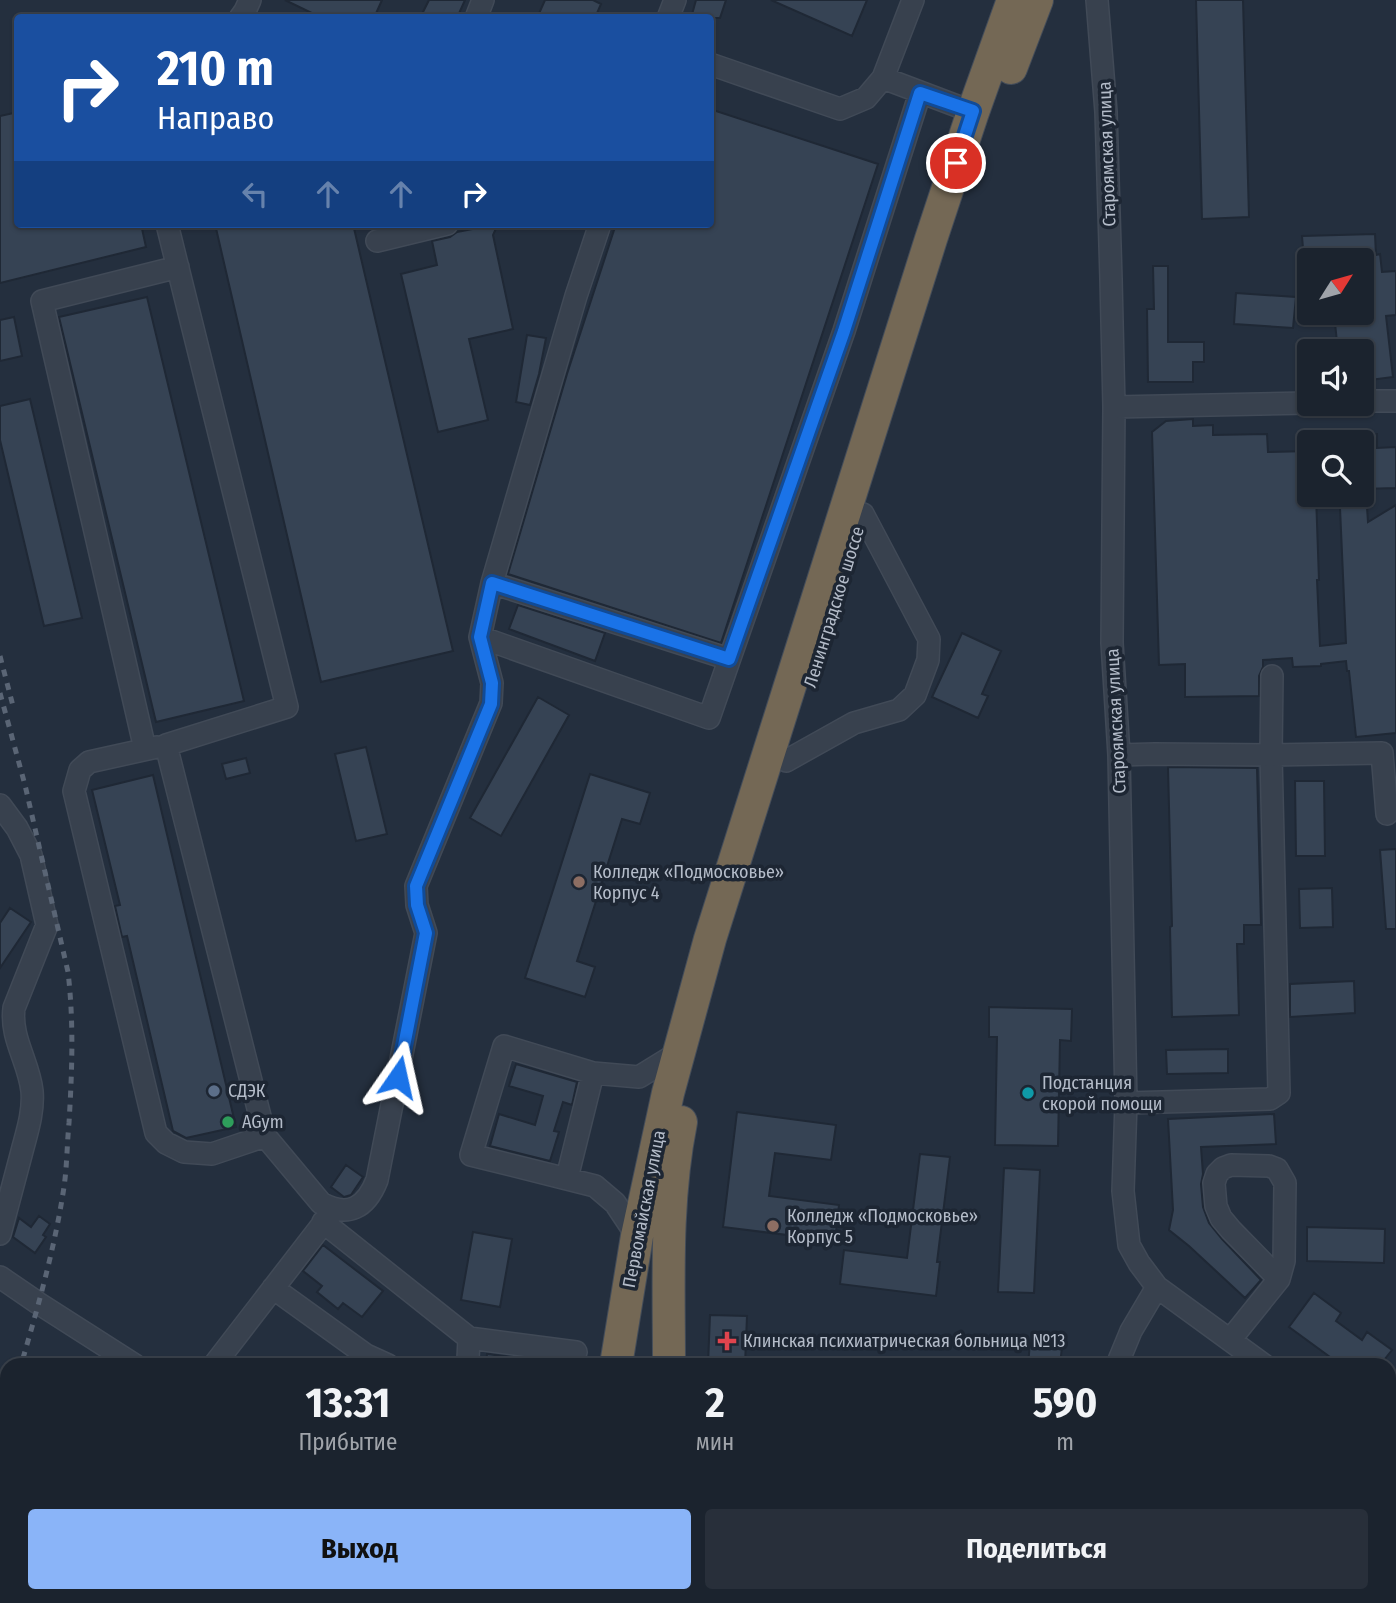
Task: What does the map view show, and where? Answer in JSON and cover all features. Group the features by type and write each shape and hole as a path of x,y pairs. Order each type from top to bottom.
{"highway":[{"name":"Ленинградское шоссе","path":"678,1053 710,939 913,293 1013,0"},
{"name":"Ленинградское шоссе","path":"670,1223 677,1145 695,1059 728,947 979,153 1037,0"},
{"name":"Первомайская улица","path":"618,1358 637,1236 678,1053"},
{"name":"Первомайская улица","path":"666,1358 670,1223"},
{"path":"621,1358 628,1346 645,1338 654,1342 662,1358"}],"street":[{"path":"714,65 840,109 866,98 883,78 913,0"},
{"name":"Староямская улица","path":"1098,4 1107,112 1114,407 1112,643 1119,755 1126,1103 1123,1191 1129,1245 1157,1287 1254,1358"},
{"path":"883,78 973,111"},
{"path":"480,637 709,718 844,331 920,93"},
{"path":"168,228 287,707 155,747 89,762 80,771 75,791 156,1133 166,1143 184,1152 212,1154 265,1136"},
{"path":"377,240 430,228"},
{"path":"219,1358 328,1216 360,1205 371,1194 377,1180 426,933 417,905 416,886 491,704 492,683 480,637 492,583 576,296 599,228"},
{"path":"178,267 42,301 155,747 265,1136 321,1203 328,1216 469,1338 576,1352"},
{"path":"1374,401 1396,401"},
{"path":"1114,407 1297,403"},
{"path":"786,761 853,723 899,710 915,695 928,660 929,639 863,514"},
{"path":"492,583 729,659"},
{"path":"1126,1103 1270,1099 1279,1093 1271,755 1272,676"},
{"path":"1119,755 1382,753 1387,814"},
{"path":"0,805 17,828 31,855 47,925 14,1008 12,1020 32,1092 31,1116 0,1234"},
{"path":"637,1236 615,1203 595,1186 471,1155 503,1046 593,1073 639,1077 678,1053"},
{"path":"567,1178 593,1073"},
{"path":"1230,1340 1279,1279 1284,1261 1285,1183 1278,1169 1269,1166 1231,1165 1223,1168 1213,1182 1216,1206 1221,1218 1279,1279"},
{"path":"0,1277 124,1358"},
{"path":"1120,1358 1131,1331 1157,1287"},
{"path":"274,1288 371,1358"},
{"path":"468,1358 469,1338"}],"building":[{"path":"285,0 382,0 376,14 314,14"},
{"path":"429,0 465,0 459,14 422,14"},
{"path":"545,0 593,0 601,4 597,14 539,14"},
{"path":"696,0 726,0 720,18 714,18 714,14 692,14"},
{"path":"771,0 867,0 852,36"},
{"path":"1196,0 1243,0 1249,217 1202,219"},
{"path":"714,110 878,164 721,643 508,574 567,374 615,228 714,228"},
{"path":"14,113 14,228 142,228 146,247 0,283 0,116"},
{"path":"216,228 354,228 453,651 321,682"},
{"path":"496,228 493,235 513,329 469,339 488,420 438,432 401,274 437,265 432,241 450,237 457,232"},
{"path":"1375,234 1376,255 1380,254 1382,272 1396,271 1396,315 1386,316 1393,377 1374,379 1374,339 1337,339 1335,326 1374,326 1374,248 1303,248 1302,236"},
{"path":"1153,266 1168,266 1168,342 1204,342 1204,362 1193,362 1193,382 1148,382 1147,309 1154,309"},
{"path":"1236,293 1296,297 1293,328 1234,324"},
{"path":"147,297 244,701 156,722 59,317"},
{"path":"14,317 22,356 0,361 0,320"},
{"path":"527,335 546,338 530,405 516,402"},
{"path":"30,399 82,618 44,626 0,440 0,406"},
{"path":"1193,419 1193,426 1213,425 1213,435 1267,434 1268,452 1297,451 1297,507 1316,507 1320,646 1346,643 1340,508 1367,507 1368,522 1396,505 1396,733 1356,737 1346,661 1321,666 1293,667 1292,658 1263,660 1259,676 1259,696 1185,697 1185,664 1159,665 1152,432 1166,421"},
{"path":"1374,434 1377,434 1377,448 1396,447 1396,488 1374,489"},
{"path":"518,605 605,633 595,661 509,629"},
{"path":"962,633 1001,651 982,694 988,696 978,718 932,697"},
{"path":"538,697 569,715 501,836 470,818"},
{"path":"366,747 387,834 356,841 335,754"},
{"path":"246,758 250,773 226,779 222,764"},
{"path":"1168,767 1257,768 1261,925 1244,925 1244,944 1237,944 1239,1015 1172,1017"},
{"path":"590,774 650,793 640,824 622,819 577,961 595,967 585,997 525,978"},
{"path":"153,775 236,1127 186,1138 173,1131 127,936 122,937 115,906 120,905 92,790"},
{"path":"1295,781 1324,781 1325,856 1296,856"},
{"path":"1396,849 1396,929 1386,929 1380,850"},
{"path":"1332,888 1333,927 1300,928 1299,889"},
{"path":"10,908 31,922 0,968 0,923"},
{"path":"1354,981 1355,1013 1290,1017 1290,984"},
{"name":"Подстанция скорой помощи","path":"989,1007 1072,1009 1071,1041 1060,1040 1058,1146 995,1145 997,1037 989,1037"},
{"path":"1228,1049 1228,1073 1167,1074 1166,1050"},
{"path":"516,1064 577,1082 572,1105 563,1102 554,1131 559,1132 550,1161 490,1146 499,1114 535,1125 543,1096 509,1086"},
{"path":"737,1112 836,1125 831,1160 775,1153 769,1196 839,1205 835,1241 723,1227"},
{"path":"1274,1114 1276,1144 1201,1147 1203,1207 1209,1223 1261,1280 1245,1298 1169,1230 1173,1210 1168,1119"},
{"path":"920,1154 950,1157 937,1262 940,1262 936,1296 840,1284 844,1250 907,1258"},
{"path":"346,1165 363,1177 351,1195 344,1197 331,1187"},
{"path":"1004,1168 1040,1170 1034,1293 998,1292"},
{"path":"39,1216 50,1224 43,1235 46,1237 35,1253 13,1237 19,1218 31,1227"},
{"path":"1307,1227 1385,1229 1384,1263 1307,1261"},
{"path":"473,1232 512,1239 500,1307 461,1300"},
{"path":"323,1245 383,1291 362,1317 343,1303 338,1309 317,1292 322,1286 303,1271"},
{"path":"1314,1293 1341,1313 1336,1321 1362,1340 1367,1332 1392,1350 1386,1358 1331,1358 1289,1327"},
{"name":"Клинская психиатрическая больница №13","path":"710,1315 747,1316 745,1358 708,1358"},
{"path":"1030,1343 1062,1347 1061,1358 1029,1358"},
{"path":"487,1354 518,1358 487,1358"}],"railway":[{"path":"0,656 13,706"},
{"path":"0,693 25,785 68,972 72,1029 64,1187 51,1254 23,1358"}],"place":[{"name":"Колледж «Подмосковье» Корпус 4","path":"579,882"},
{"name":"СДЭК","path":"214,1091"},
{"name":"Подстанция скорой помощи","path":"1028,1093"},
{"name":"AGym","path":"228,1122"},
{"name":"Колледж «Подмосковье» Корпус 5","path":"773,1226"},
{"name":"Клинская психиатрическая больница №13","path":"727,1341"}],"route":[{"path":"398,1077 426,933 417,905 416,886 491,704 492,683 480,637 492,583 729,659 844,331 920,93 973,111 956,163"}]}
